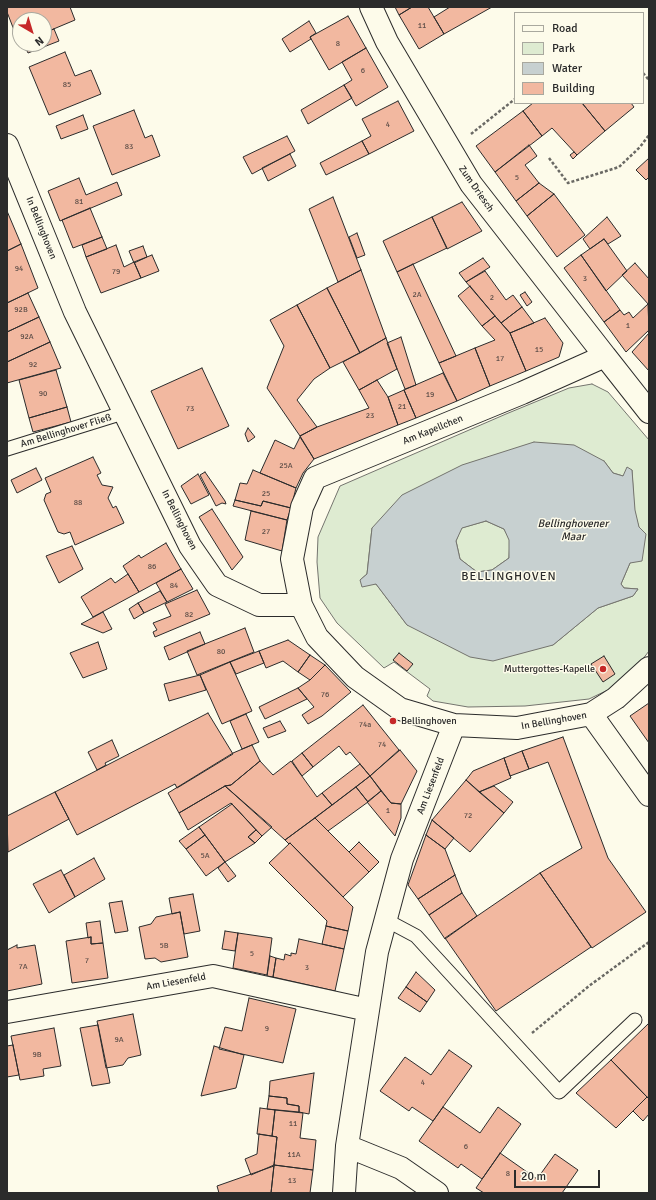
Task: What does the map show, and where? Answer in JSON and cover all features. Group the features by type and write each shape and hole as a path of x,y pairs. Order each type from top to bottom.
{"street":[{"name":"Zum Driesch","path":"371,7 387,42 471,184 605,356"},
{"name":"In Bellinghoven","path":"7,145 76,312 190,546 217,585 259,606 301,605 317,637 355,677 400,709 454,725 517,728 591,714 649,795"},
{"path":"605,356 649,412"},
{"name":"Am Kapellchen","path":"301,605 292,559 302,507 315,478 522,393 605,356"},
{"path":"591,714 616,698 649,668"},
{"name":"Am Liesenfeld","path":"344,1193 347,1146 377,952 402,859 454,725"},
{"name":"Am Liesenfeld","path":"7,1012 213,976 368,1010"},
{"path":"347,1146 401,1168 437,1193"}],"lane":[{"name":"Am Bellinghover Fließ","path":"7,449 126,412"},
{"path":"386,920 416,936 559,1092 636,1020"}],"path":[{"path":"450,150 514,100"},
{"path":"549,158 568,183 619,166 640,147 649,135"},
{"path":"516,1046 589,986 649,942"}],"green space":[{"path":"592,384 608,392 649,440 649,651 639,664 612,688 589,699 525,706 468,707 433,701 427,696 430,689 394,662 384,668 337,623 320,598 317,562 318,537 340,486 569,388","holes":["604,461 613,473 623,476 632,470 634,510 639,528 630,563 621,584 624,588 638,589 633,596 598,608 553,645 407,625 376,584 360,580 367,574 372,528"]},
{"path":"486,521 504,529 510,540 509,558 492,570 477,572 460,559 456,541 461,528"}],"water":[{"name":"Bellinghovener Maar","path":"534,442 574,445 604,461 613,473 623,476 627,467 632,470 635,510 639,527 646,534 642,561 630,563 621,584 624,588 638,589 633,596 598,608 553,645 493,661 470,657 407,625 376,584 362,587 360,580 367,574 372,528 402,495 462,465","holes":["486,521 504,529 509,540 509,558 492,570 477,572 460,559 456,541 462,528"]}],"building":[{"path":"7,7 70,7 75,20 52,30 52,12 12,12 12,25 7,12"},
{"path":"395,7 412,7 399,15"},
{"path":"412,7 428,7 444,34 419,49 399,15"},
{"path":"450,7 492,7 444,34 434,17"},
{"path":"348,16 366,48 329,70 310,37"},
{"path":"309,21 316,33 310,37 311,39 290,52 282,39"},
{"path":"54,29 59,41 52,44 52,30"},
{"path":"366,48 388,87 356,106 344,85 352,80 342,62"},
{"path":"65,52 75,76 91,70 101,94 49,115 29,67"},
{"path":"344,85 352,98 308,124 301,110"},
{"path":"398,101 414,131 369,154 362,141 371,136 362,119"},
{"path":"532,104 583,104 605,131 577,155 552,128 542,136 523,111"},
{"path":"583,104 632,104 634,107 605,131"},
{"path":"134,110 145,138 152,135 160,156 112,175 93,126"},
{"path":"523,111 542,136 495,172 476,146"},
{"path":"83,115 88,129 61,139 56,126"},
{"path":"287,136 295,151 252,174 243,157"},
{"path":"362,141 369,154 326,175 320,163"},
{"path":"529,145 537,156 525,165 539,183 516,201 495,172"},
{"path":"574,152 577,155 573,159 570,155"},
{"path":"290,154 296,166 268,181 262,168"},
{"path":"649,158 649,177 646,180 636,170"},
{"path":"79,178 86,195 117,182 122,195 60,221 48,191"},
{"path":"539,183 554,194 527,216 516,201"},
{"path":"554,194 585,235 557,257 527,216"},
{"path":"333,197 361,270 338,282 309,209"},
{"path":"462,202 482,231 447,249 432,217"},
{"path":"90,208 102,237 73,248 62,220"},
{"path":"7,211 21,244 7,251"},
{"path":"432,217 447,248 397,272 383,241"},
{"path":"607,217 621,236 608,244 604,239 590,249 583,239"},
{"path":"357,233 365,255 357,258 349,237"},
{"path":"102,237 107,249 86,257 82,245"},
{"path":"604,239 627,271 606,291 581,255"},
{"path":"21,244 38,288 7,303 7,251"},
{"path":"116,245 124,267 134,262 141,278 101,293 86,257"},
{"path":"143,246 147,257 134,263 129,251"},
{"path":"152,255 159,271 141,278 134,262"},
{"path":"581,255 620,310 604,322 564,268"},
{"path":"483,258 490,267 466,282 459,273"},
{"path":"635,263 649,279 649,305 622,275"},
{"path":"413,264 456,356 439,363 397,272"},
{"path":"361,270 386,338 360,353 327,288"},
{"path":"485,271 506,300 513,295 522,307 501,323 466,282"},
{"path":"470,286 495,316 482,326 458,296"},
{"path":"327,288 360,353 330,368 297,305"},
{"path":"525,292 532,302 527,306 520,295"},
{"path":"28,293 39,317 7,332 7,303"},
{"path":"648,304 649,330 626,352 604,322 620,310 624,315 629,312 633,318"},
{"path":"297,305 330,368 314,379 297,400 317,427 300,436 267,388 284,346 270,320"},
{"path":"522,307 534,323 510,333 501,323"},
{"path":"495,316 510,333 526,371 490,386 475,348 495,340 482,326"},
{"path":"39,317 50,342 7,362 7,332"},
{"path":"545,318 563,343 559,357 526,371 510,333"},
{"path":"649,333 649,371 632,352"},
{"path":"401,337 416,385 405,389 387,343"},
{"path":"386,338 397,369 359,390 343,362"},
{"path":"50,342 61,368 7,383 7,362"},
{"path":"475,348 490,386 457,401 439,363"},
{"path":"202,368 229,426 178,449 151,391"},
{"path":"56,370 67,407 29,418 19,380"},
{"path":"443,373 457,401 416,418 404,390"},
{"path":"377,380 388,397 398,425 314,459 300,436 317,427 369,408 359,390"},
{"path":"404,390 416,418 398,425 388,397"},
{"path":"67,407 71,422 33,432 29,418"},
{"path":"248,428 255,437 248,442 245,434"},
{"path":"300,437 314,459 303,473 296,488 260,473 275,440 294,449"},
{"path":"93,457 101,473 97,475 102,485 113,487 108,498 113,508 116,506 124,523 75,545 70,532 64,534 58,532 44,500 46,494 51,492 45,478"},
{"path":"36,468 42,480 17,493 11,480"},
{"path":"253,470 296,488 291,508 263,501 261,506 235,500 240,483 247,484"},
{"path":"205,472 226,504 222,503 216,506 200,475"},
{"path":"198,474 209,495 191,504 181,486"},
{"path":"235,500 261,506 263,501 291,508 287,520 233,506"},
{"path":"212,509 243,557 232,570 199,517"},
{"path":"251,511 287,520 282,551 245,540"},
{"path":"166,543 181,569 139,592 123,566 139,555 141,558"},
{"path":"72,546 83,569 59,583 46,556"},
{"path":"181,569 193,589 167,602 156,583"},
{"path":"128,574 139,592 93,617 81,597 111,578 115,583"},
{"path":"197,590 210,614 155,637 153,632 157,630 153,623 171,616 165,604"},
{"path":"160,591 167,602 144,613 138,603"},
{"path":"138,603 144,613 134,619 129,609"},
{"path":"103,612 112,629 103,633 81,624"},
{"path":"245,628 254,652 197,675 187,651"},
{"path":"200,632 205,644 169,660 164,647"},
{"path":"288,640 310,655 298,672 283,661 266,668 259,651"},
{"path":"98,642 107,669 83,678 70,653"},
{"path":"259,651 264,663 236,674 230,662"},
{"path":"399,653 413,664 407,671 393,660"},
{"path":"310,655 325,665 310,680 298,672"},
{"name":"Muttergottes-Kapelle","path":"604,656 615,674 603,682 591,664"},
{"path":"230,662 252,711 222,724 200,675"},
{"path":"325,665 351,692 322,716 308,724 302,715 314,707 298,688 310,680"},
{"path":"200,675 206,690 169,701 164,684"},
{"path":"298,688 307,699 265,719 259,707"},
{"path":"649,703 649,743 630,716"},
{"path":"363,705 399,750 370,776 350,752 346,755 339,746 313,767 302,753"},
{"path":"208,713 233,754 177,788 175,784 77,835 55,792"},
{"path":"246,714 259,742 242,749 230,721"},
{"path":"280,721 286,731 268,738 263,728"},
{"path":"563,737 608,858 646,912 592,948 540,873 582,848 548,762 529,769 522,751"},
{"path":"112,740 119,756 105,763 106,765 97,770 88,752"},
{"path":"252,745 260,761 231,785 225,786 179,813 168,793 233,753"},
{"path":"400,750 417,771 401,804 391,803 370,776"},
{"path":"522,751 529,769 510,776 504,758"},
{"path":"302,753 313,767 302,776 292,761"},
{"path":"504,758 511,778 479,792 466,780 473,771"},
{"path":"260,761 273,775 291,761 317,797 322,793 332,805 285,840 225,786 231,785"},
{"path":"360,764 370,776 332,805 322,793"},
{"path":"370,776 381,791 368,802 356,787"},
{"path":"466,780 504,813 470,852 432,820"},
{"path":"225,786 272,827 262,836 231,803 188,830 179,813"},
{"path":"494,786 513,802 504,813 479,792"},
{"path":"356,787 368,802 328,831 315,818"},
{"path":"381,791 391,803 401,804 401,818 395,836 367,802"},
{"path":"55,792 69,819 8,852 7,816"},
{"path":"232,804 256,830 248,837 255,843 225,862 199,827"},
{"path":"315,818 369,872 343,897 290,843 289,844 285,840"},
{"path":"432,820 454,838 445,849 426,835"},
{"path":"199,827 205,835 186,849 179,841"},
{"path":"256,830 262,836 255,843 248,837"},
{"path":"205,835 225,862 206,876 186,849"},
{"path":"426,835 445,849 455,875 418,899 408,885"},
{"path":"359,842 379,862 369,872 349,852"},
{"path":"290,843 353,907 348,931 326,926 327,921 269,863"},
{"path":"94,858 105,879 75,897 64,875"},
{"path":"225,862 236,876 228,882 218,868"},
{"path":"61,870 75,897 49,913 33,884"},
{"path":"540,873 591,947 496,1011 445,938"},
{"path":"455,875 462,893 429,915 418,899"},
{"path":"462,893 477,916 445,939 429,915"},
{"path":"193,894 200,931 184,934 180,912 172,914 169,898"},
{"path":"122,901 128,931 115,933 109,903"},
{"path":"180,912 188,957 161,962 155,958 145,959 139,927 151,924 156,917"},
{"path":"100,921 103,943 91,944 91,937 88,938 86,923"},
{"path":"326,926 348,931 344,949 322,944"},
{"path":"225,931 238,933 235,951 222,949"},
{"path":"238,933 272,938 267,975 233,968"},
{"path":"91,937 91,944 103,943 108,978 72,983 66,941"},
{"path":"299,939 344,949 335,991 273,977 276,958 284,960 285,954 291,956 291,953 296,954"},
{"path":"17,945 17,948 35,945 42,984 7,991 7,950"},
{"path":"270,956 276,958 273,977 267,976"},
{"path":"416,972 435,990 427,1002 406,987"},
{"path":"406,987 427,1002 420,1012 398,998"},
{"path":"249,998 296,1009 283,1063 219,1049 225,1027 242,1031"},
{"path":"133,1014 141,1055 128,1058 123,1065 106,1068 97,1021"},
{"path":"649,1023 649,1099 611,1060"},
{"path":"98,1025 110,1083 92,1086 80,1028"},
{"path":"54,1028 61,1066 43,1069 44,1076 20,1080 11,1036"},
{"path":"13,1045 19,1075 7,1077 7,1046"},
{"path":"214,1046 244,1055 236,1088 201,1096"},
{"path":"449,1050 472,1066 433,1121 412,1107 409,1111 380,1091 405,1057 431,1075"},
{"path":"611,1060 647,1097 616,1128 576,1093"},
{"path":"314,1073 309,1114 299,1112 299,1106 287,1104 287,1098 269,1096 270,1081"},
{"path":"269,1096 287,1098 287,1104 299,1106 299,1112 267,1109"},
{"path":"647,1097 649,1099 649,1114 643,1121 633,1111"},
{"path":"443,1107 480,1133 498,1107 521,1124 482,1179 461,1164 458,1168 419,1141"},
{"path":"260,1108 275,1110 272,1136 257,1134"},
{"path":"275,1110 303,1113 300,1138 316,1140 313,1170 274,1165 277,1137 272,1136"},
{"path":"259,1134 277,1137 274,1165 251,1175 245,1159 257,1154"},
{"path":"500,1153 537,1179 555,1154 578,1170 562,1193 484,1193 476,1188"},
{"path":"274,1165 313,1170 310,1193 271,1193"},
{"path":"274,1166 271,1193 219,1193 217,1186"}],"place":[{"name":"Muttergottes-Kapelle","path":"603,669"},
{"name":"Bellinghoven","path":"393,721"}],"district":[{"name":"BELLINGHOVEN","path":"509,577"}]}
